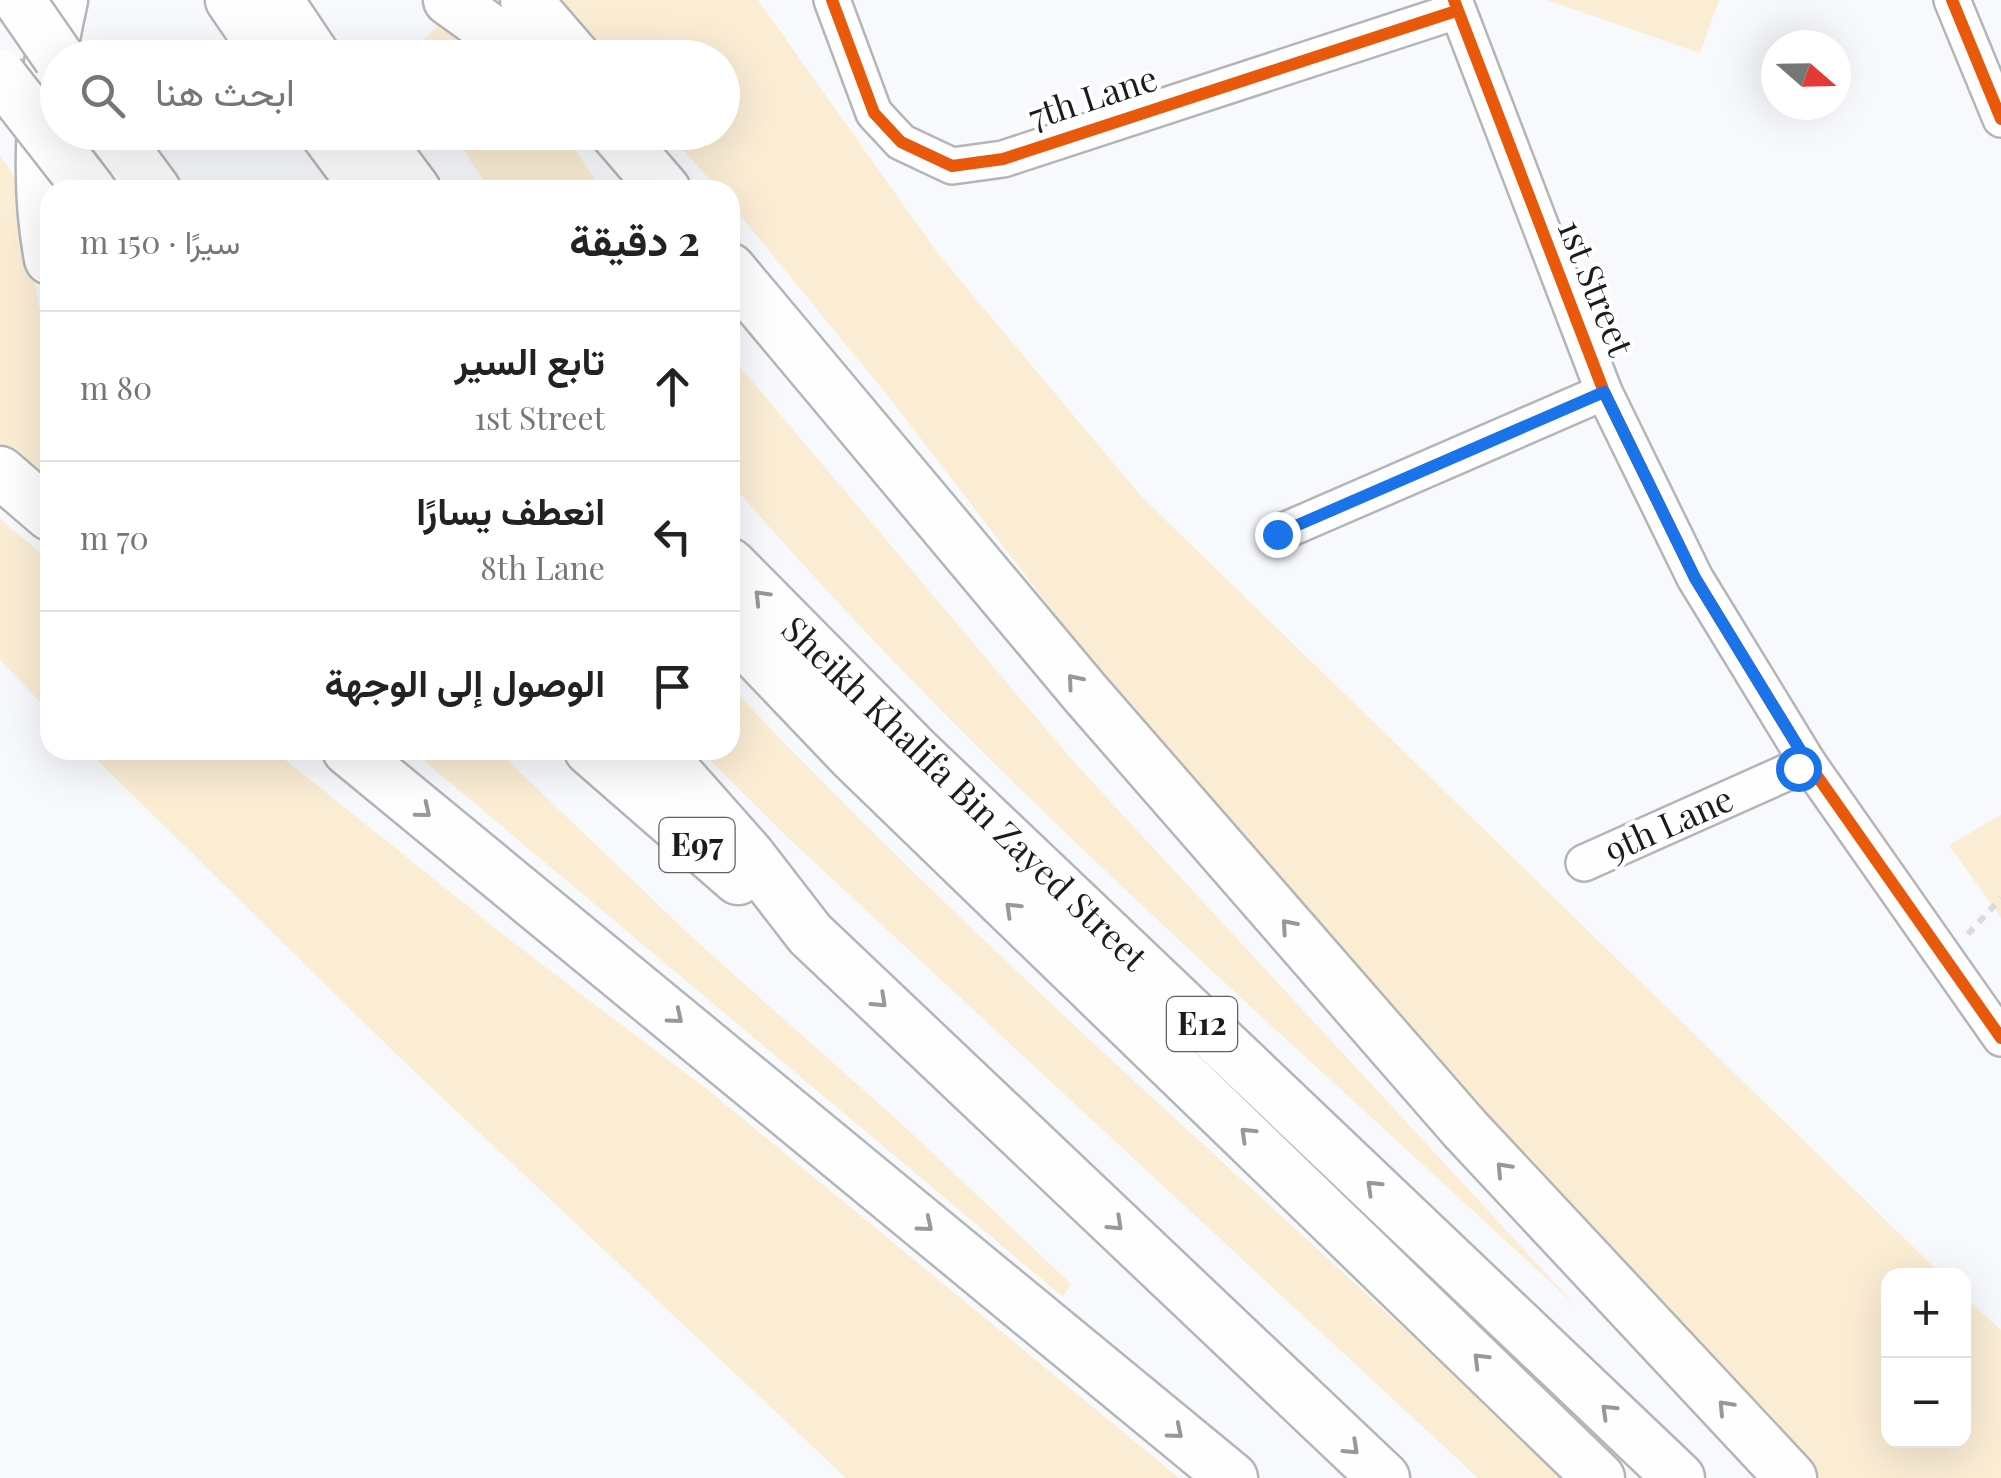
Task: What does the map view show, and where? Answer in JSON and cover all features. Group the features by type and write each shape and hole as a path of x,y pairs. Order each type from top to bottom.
{"highway":[{"path":"17,0 46,40"},
{"path":"56,40 62,0"},
{"path":"230,0 258,40"},
{"path":"277,0 304,40"},
{"path":"449,0 505,40"},
{"path":"526,0 560,40"},
{"path":"0,75 40,126"},
{"path":"42,180 43,150"},
{"path":"59,150 82,180"},
{"path":"125,150 148,180"},
{"path":"338,150 361,180"},
{"path":"386,150 408,180"},
{"path":"633,150 657,180"},
{"path":"740,280 1086,694 1465,1129 1792,1478"},
{"path":"0,472 40,506"},
{"name":"Sheikh Khalifa Bin Zayed Street","path":"740,574 918,754 1679,1478"},
{"path":"740,637 868,770 1599,1478"},
{"path":"360,760 1232,1478"},
{"name":"E97","path":"601,760 742,883 810,934"},
{"path":"665,760 749,855 810,934 1384,1478"}],"street":[{"path":"0,16 17,0"},
{"name":"7th Lane","path":"832,0 874,113 901,142 952,166 1003,159 1455,5"},
{"path":"1952,0 2001,120"},
{"name":"1st Street","path":"1455,5 1604,392 1695,578 1808,763 1943,962 2001,1038"},
{"path":"1277,534 1604,392"},
{"name":"9th Lane","path":"1584,863 1808,763"}],"path":[{"path":"1943,962 2001,898"}],"shaded area":[{"path":"547,0 758,0 939,255 1141,496 1935,1268 1881,1268 1881,1448 1971,1448 1971,1303 2001,1330 2001,1478 1812,1478 1359,980 1111,687 892,401 740,215 740,180 710,180 683,150 740,150 740,40 584,40"},
{"path":"1547,0 1719,0 1700,53"},
{"path":"440,24 462,40 423,40"},
{"path":"463,150 575,150 595,180 483,180"},
{"path":"0,155 14,176 40,311 40,481 0,451"},
{"path":"740,367 1073,761 1577,1307 1035,804 828,592 740,493"},
{"path":"0,519 40,553 40,702 0,660"},
{"path":"740,696 1036,990 1564,1478 1478,1478 785,835 710,760 740,760"},
{"path":"97,760 285,760 515,944 708,1090 1179,1478 846,1478 397,1055"},
{"path":"423,760 507,760 695,940 905,1127 1071,1284 1063,1297"},
{"path":"2001,815 2001,918 1949,845"}],"cycle path":[{"path":"832,0 874,113 901,142 952,166 1003,159 1456,11"},
{"path":"1454,0 1604,392 1695,578 1808,763 2001,1038"},
{"path":"1952,0 2001,119"}],"route":[{"path":"1277,534 1604,392 1695,578 1808,763 1798,768"}]}
